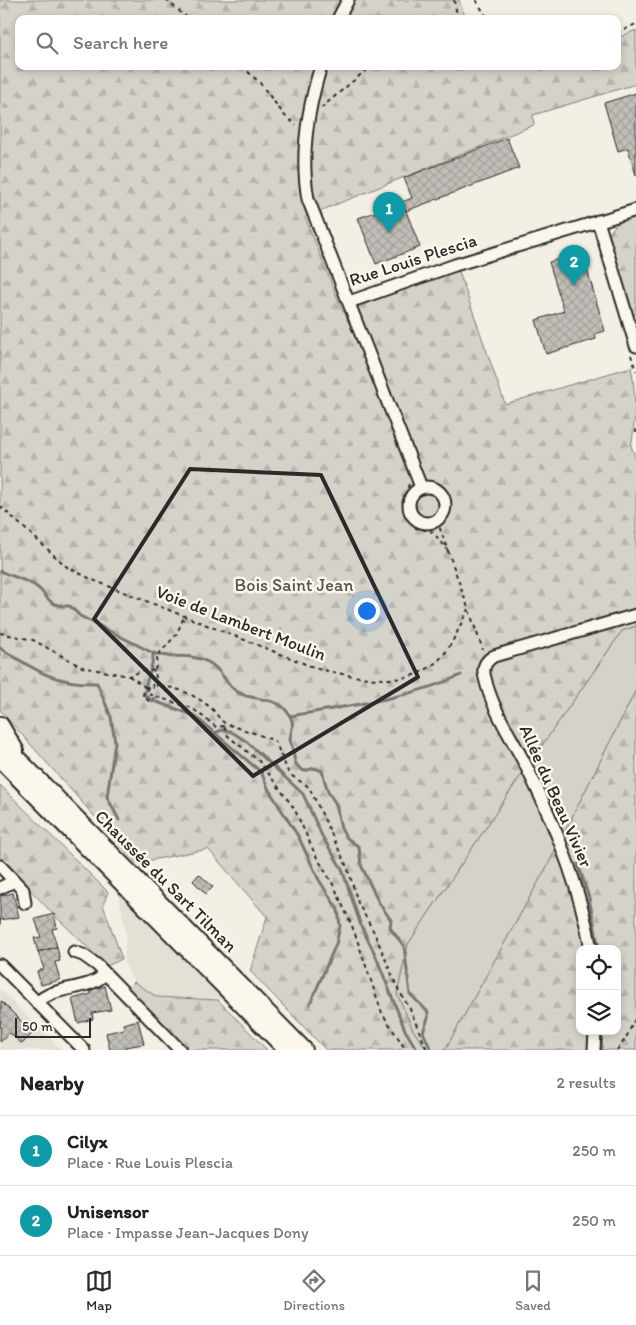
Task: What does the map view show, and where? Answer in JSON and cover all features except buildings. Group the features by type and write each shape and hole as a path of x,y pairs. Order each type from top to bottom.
{"highway":[{"path":"0,725 20,761"},
{"name":"Chaussée du Sart Tilman","path":"0,741 304,1050"},
{"name":"Chaussée du Sart Tilman","path":"0,759 287,1050"},
{"path":"0,772 38,797"}],"street":[{"path":"340,15 348,0"},
{"name":"Rue Louis Plescia","path":"320,70 305,154 308,199 349,302 462,262 636,210"},
{"path":"598,221 636,346"},
{"path":"349,302 421,487"},
{"path":"421,487 433,487 443,495 446,507 437,520 423,523 413,517 410,512 409,500 416,490 421,487"},
{"path":"487,660 505,652 636,615"},
{"name":"Allée du Beau Vivier","path":"487,660 484,671 486,683 538,792 562,849 581,901 590,945"},
{"path":"0,866 25,893 25,903"},
{"path":"0,888 14,881"},
{"path":"74,952 90,960 180,1050"},
{"path":"0,965 84,1050"},
{"path":"37,1003 51,993 94,982 105,974"},
{"path":"594,1050 595,1035"}],"path":[{"path":"166,0 184,15"},
{"path":"454,0 458,15"},
{"path":"476,0 485,15"},
{"path":"621,31 636,24"},
{"path":"246,70 260,83 285,116 299,127"},
{"path":"310,118 366,70"},
{"name":"Voie de Lambert Moulin","path":"0,506 67,567 93,580 318,669 355,676 394,679 415,674 434,664 456,635 468,609"},
{"path":"437,520 487,660"},
{"path":"425,530 433,532 449,552"},
{"path":"185,615 176,635 158,655 155,671 157,686 187,692 212,708 218,718 228,725 275,741 289,774 309,787 348,869 358,903 374,932 427,1050"},
{"path":"0,633 33,640 82,667 129,676 144,686 143,696 149,700 155,698"},
{"path":"129,676 144,670 155,671"},
{"path":"155,680 152,682 153,688 146,687 148,694 155,698 192,708 216,727 228,725"},
{"path":"224,727 228,736 258,761 294,808 314,854 335,888 354,931 382,1013 406,1050"},
{"path":"617,1050 626,1038 636,1017"}],"highlighted area":[{"path":"190,469 321,475 418,677 253,776 94,619"}],"shaded area":[{"path":"118,893 225,1000 157,997 134,982 124,963 126,932"},
{"path":"0,989 62,1050 0,1050"}],"green space":[{"name":"Bois Saint Jean","path":"0,0 459,0 465,15 15,15 15,70 621,70 621,36 636,30 636,84 533,115 534,125 305,217 343,312 458,269 505,404 631,367 633,376 635,417 631,446 636,459 636,626 622,631 517,781 408,944 397,994 413,1030 427,1050 326,1050 250,971 267,917 208,849 136,863 0,710"},
{"path":"636,216 636,314 633,315 609,236 619,222"},
{"path":"636,626 636,690 550,861 445,1050 427,1050 413,1030 397,994 408,944 517,781 622,631"},
{"path":"636,690 636,1050 445,1050 550,861"},
{"path":"0,785 108,892 103,905 122,959 107,966 51,912 0,857"},
{"path":"134,982 157,997 218,1000 267,1050 185,1050 125,991"}],"waterway":[{"path":"0,571 34,585 56,605 70,606 80,616 153,653 167,656 194,657 208,662 238,692 275,703 286,710 292,722 290,740 294,760 300,769 304,771 315,768 322,771 328,792 336,804 341,829 347,838 359,847 361,865 379,903 391,920 390,928 404,946 410,994 428,1012 423,1032 431,1050"},
{"path":"0,648 35,669 57,678 82,683 97,683 111,717 115,742 107,797 119,820"},
{"path":"153,653 145,695 151,700 193,715 261,772 269,790 298,836 319,880 338,910 340,926 336,944 310,1004"},
{"path":"290,716 399,696 461,675"},
{"path":"215,733 222,730 230,731 246,741 303,794 322,836 342,869 361,926 375,954 405,1030 417,1050"},
{"path":"578,864 589,898 598,945"},
{"path":"601,1050 602,1035"}],"place":[{"name":"Cilyx","path":"389,233"},
{"name":"Unisensor","path":"574,286"}]}
